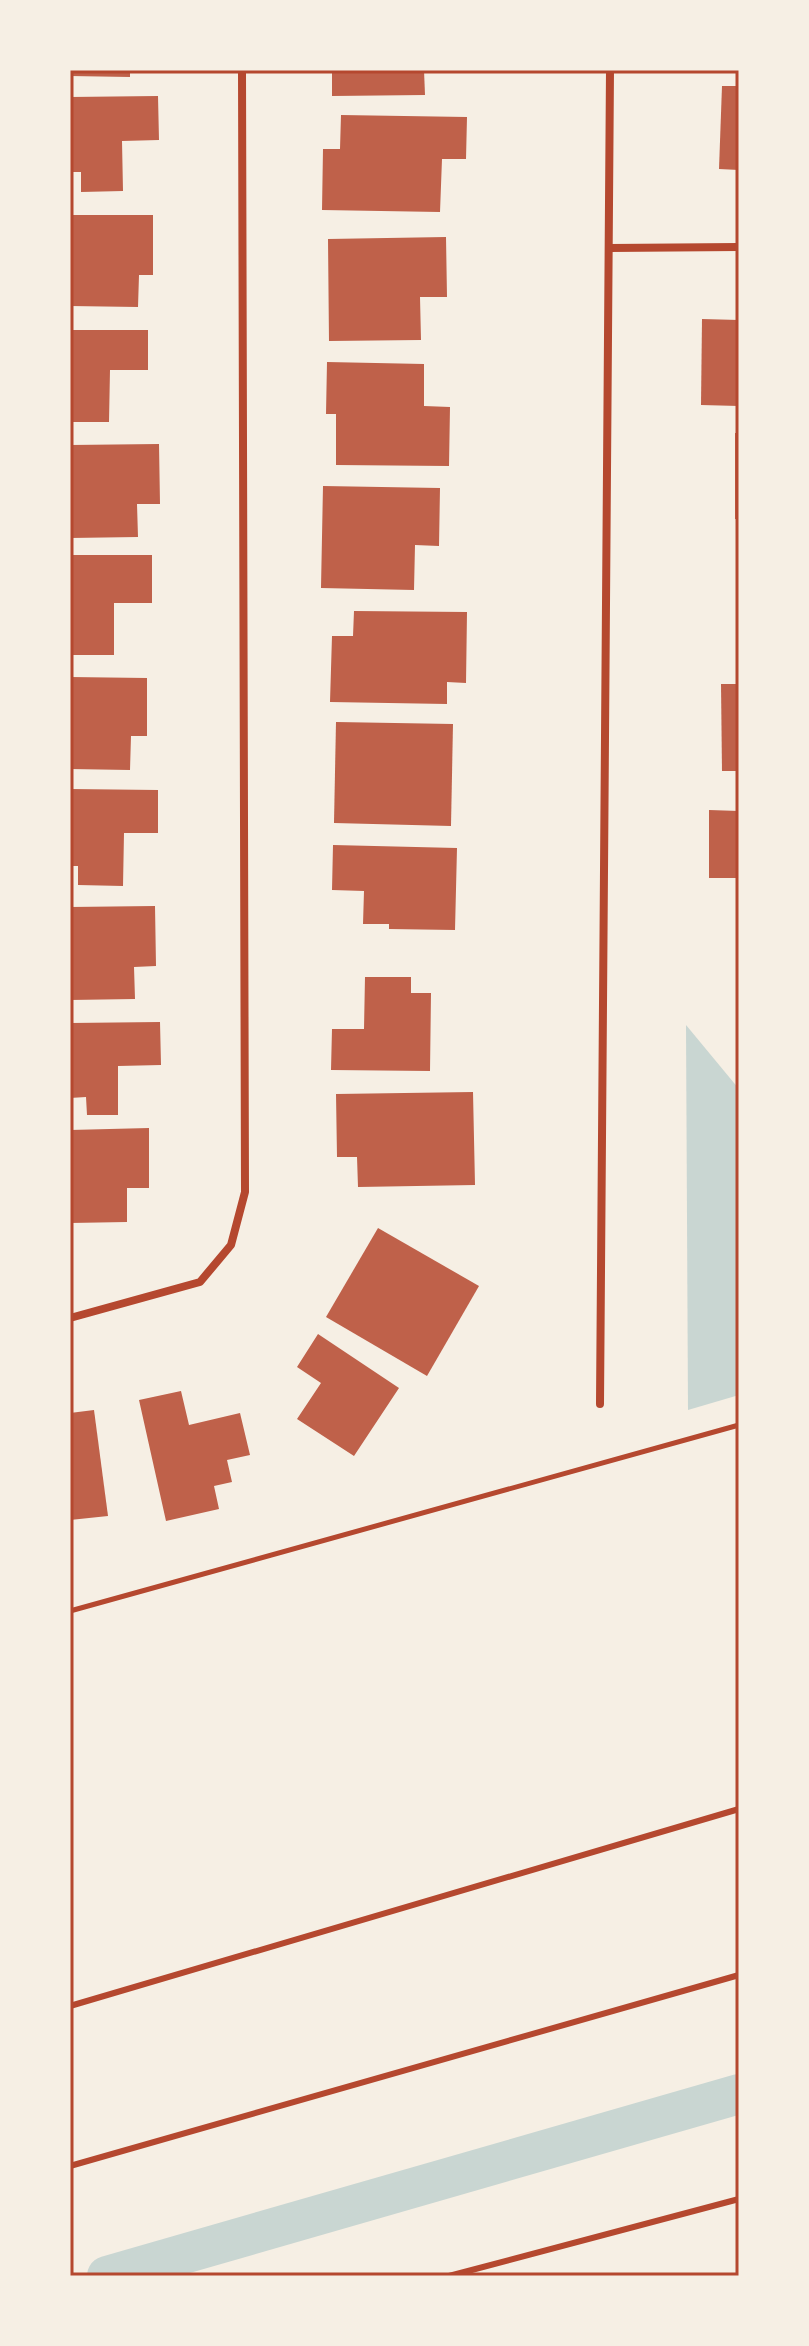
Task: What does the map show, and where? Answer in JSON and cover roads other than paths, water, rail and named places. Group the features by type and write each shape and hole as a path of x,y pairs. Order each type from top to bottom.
{"street":[{"path":"70,1318 200,1282 231,1245 245,1192 242,70"},
{"path":"600,1404 610,70"},
{"path":"609,248 739,247"}],"lane":[{"path":"70,2006 739,1809"},
{"path":"70,2166 739,1975"},
{"path":"449,2276 739,2199"}],"waterway":[{"path":"107,2276 739,2094"}]}
